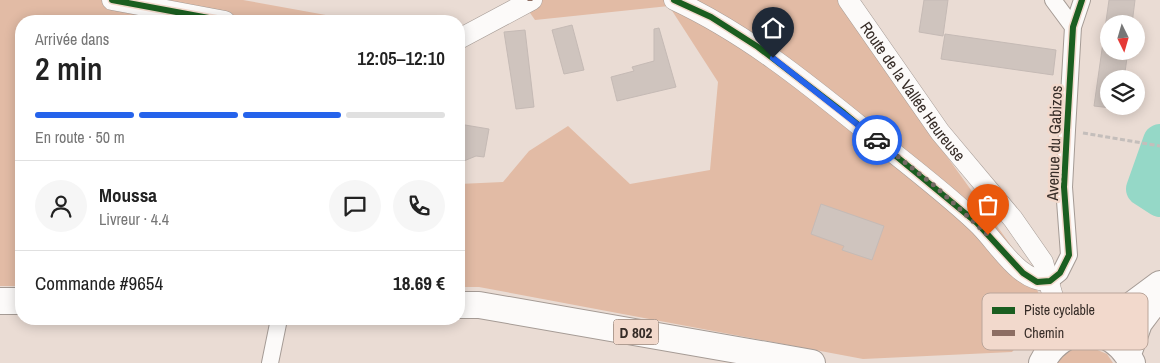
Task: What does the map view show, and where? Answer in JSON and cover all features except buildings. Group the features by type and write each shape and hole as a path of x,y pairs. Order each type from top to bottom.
{"main road":[{"path":"1148,293 1160,284"},
{"path":"1148,311 1160,295"},
{"path":"0,301 15,301"},
{"name":"D 802","path":"465,305 479,306 812,363"},
{"path":"1042,363 1051,350"}],"street":[{"path":"112,0 193,15"},
{"path":"465,35 532,0"},
{"path":"674,0 711,17 758,47 936,187 977,223 1023,273 1037,282 1050,281"},
{"name":"Route de la Vallée Heureuse","path":"848,0 940,132 1013,219 1043,262 1053,293"},
{"path":"1053,0 1074,26"},
{"name":"Avenue du Gabizos","path":"1050,281 1060,273 1069,255 1064,188 1074,26 1082,0"},
{"path":"270,363 278,325"}],"path":[{"path":"1067,130 1160,146"}],"shaded area":[{"path":"0,0 243,0 326,15 15,15 15,286 0,286"},
{"path":"521,0 838,0 930,133 1030,272 1038,293 982,293 982,350 1014,350 1012,352 863,359 479,287 465,287 465,184 503,182 529,151 568,126 630,184 710,170 718,82 669,6 535,20"},
{"path":"1098,350 1107,354 1113,363 1057,363 1067,351"}],"waterway":[{"path":"1160,141 1143,189 1160,200"}],"cycle path":[{"path":"112,0 193,15"},
{"path":"674,0 711,17 758,47 844,113 977,223 1023,273 1037,282 1050,281 1060,273 1069,255 1064,187 1073,27 1082,0"}],"way so far":[{"path":"877,140 936,187 988,235"}],"route":[{"path":"773,58 877,140"}]}
